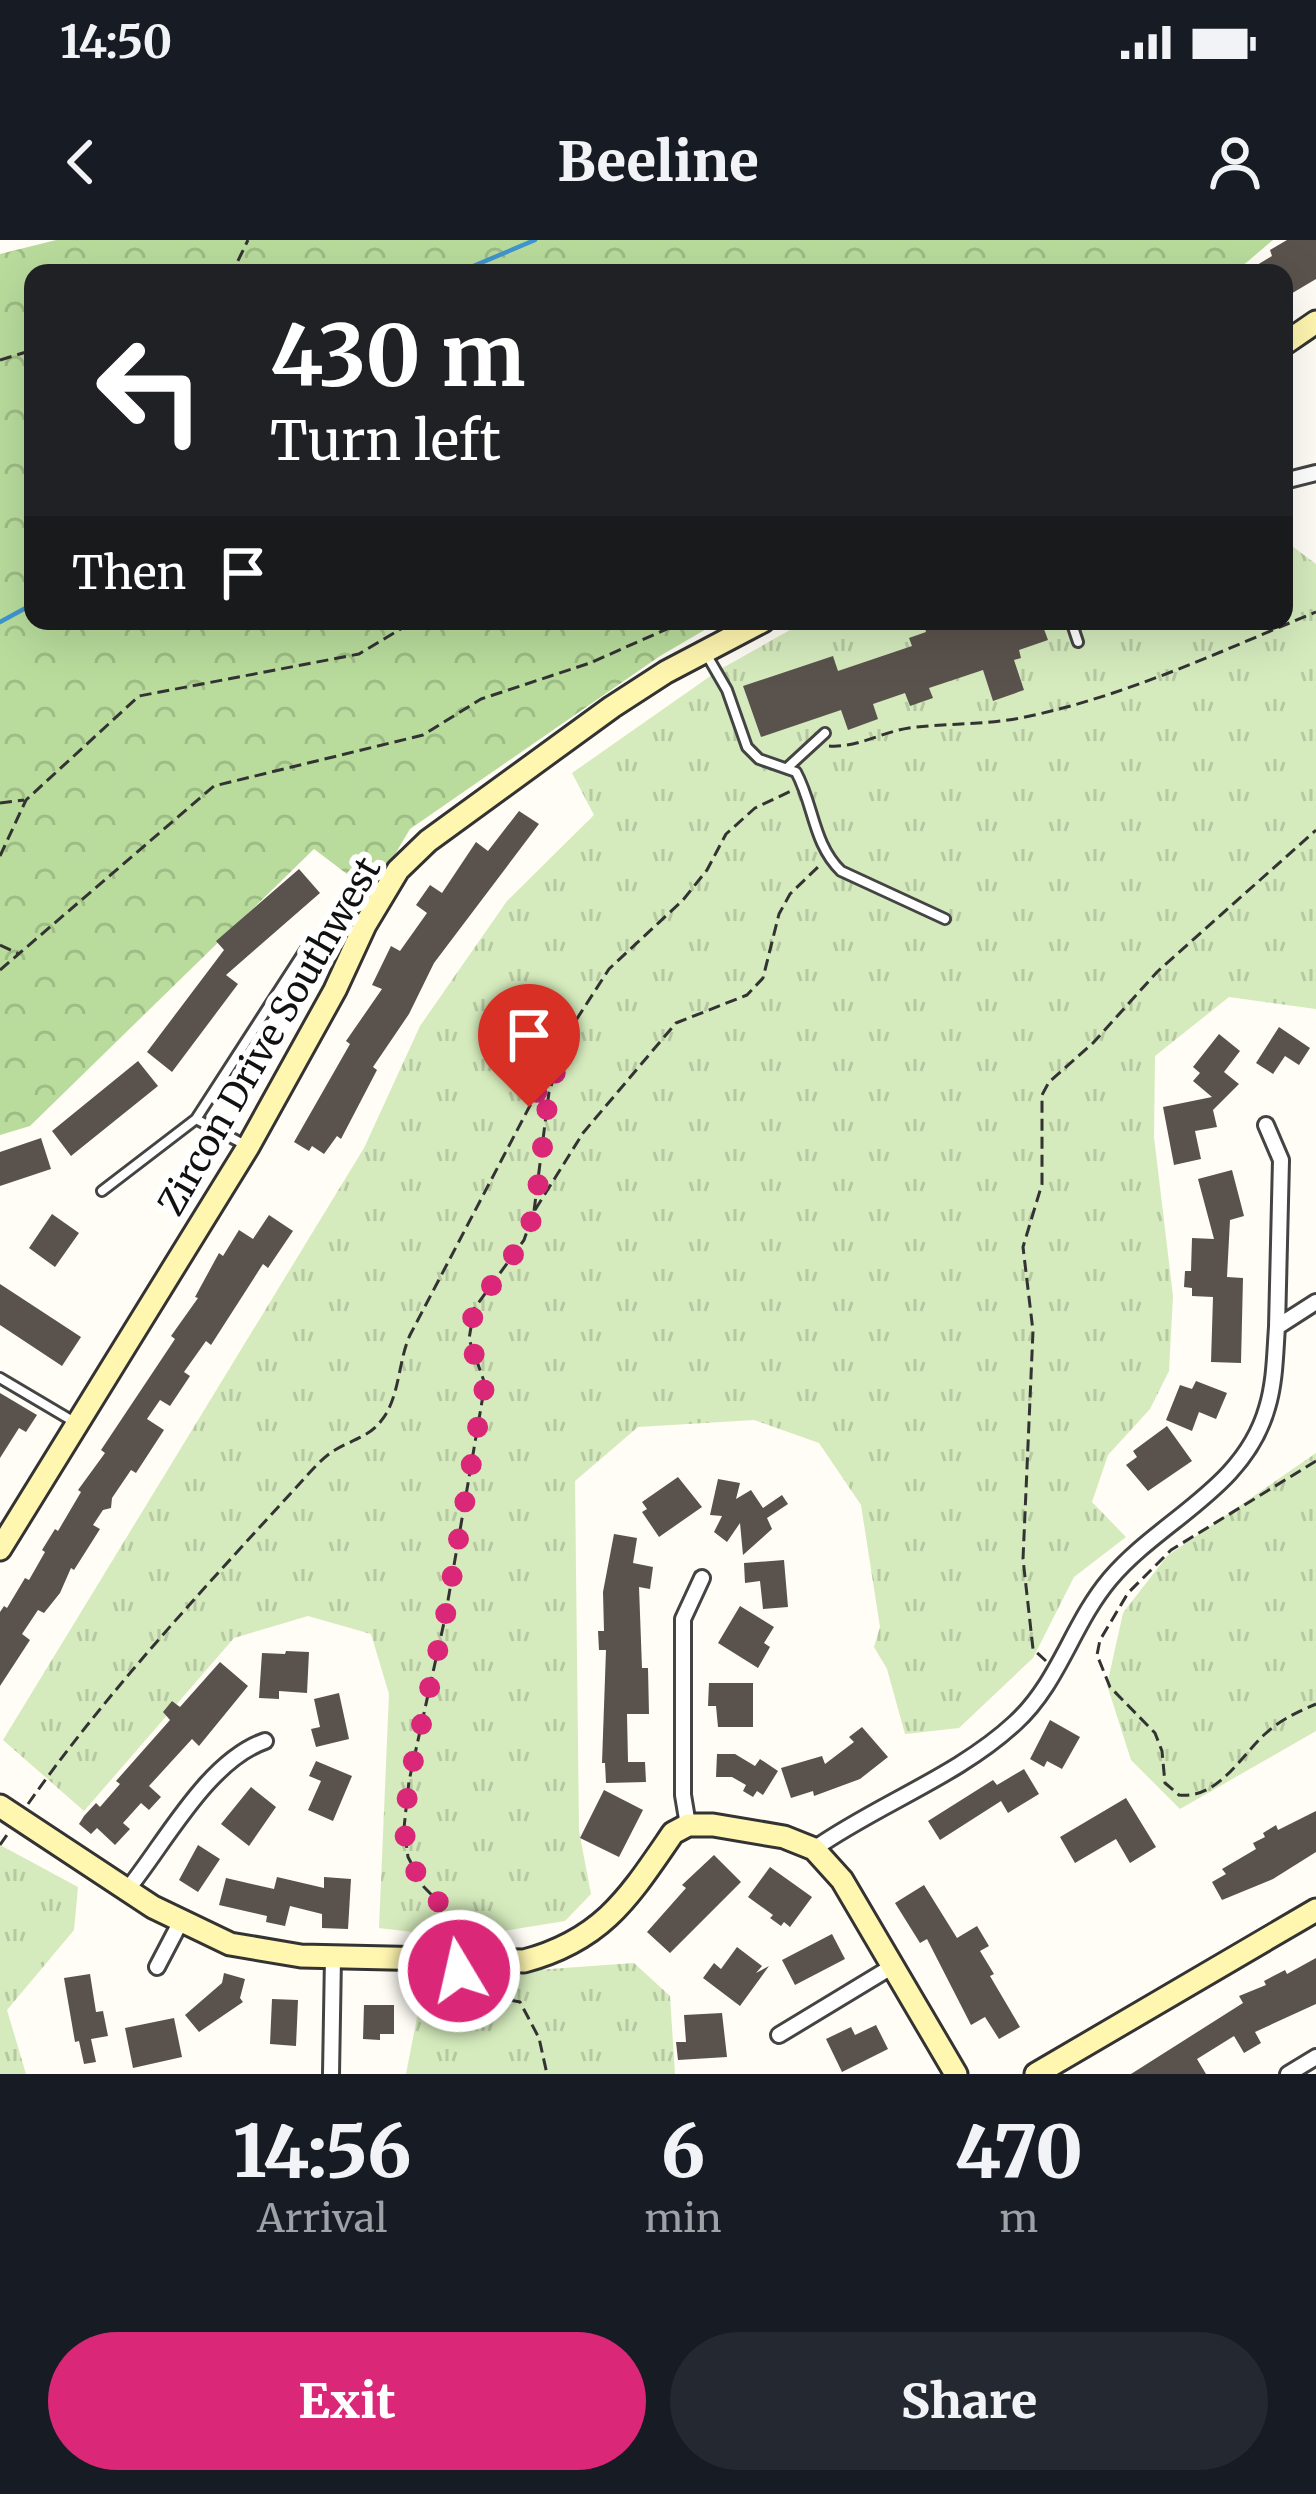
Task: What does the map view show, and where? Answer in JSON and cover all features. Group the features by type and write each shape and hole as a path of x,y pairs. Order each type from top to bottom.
{"street":[{"name":"Zircon Drive Southwest","path":"0,1550 248,1147 335,990 364,925 398,870 428,841 593,721 745,630"},
{"path":"814,1849 987,1744 1039,1698 1108,1581 1138,1549 1216,1489 1247,1454 1269,1402 1277,1327 1281,1160 1266,1125"},
{"path":"1277,1327 1316,1302"},
{"path":"688,1826 683,1795 683,1619 702,1578"},
{"path":"127,1890 210,1781 253,1745 265,1741"},
{"path":"9,1812 180,1923 230,1944 333,1957 524,1961 578,1942 607,1921 673,1833 688,1826 713,1825 784,1837 814,1849 842,1880 956,2074"},
{"path":"1036,2074 1316,1910"},
{"path":"157,1967 180,1923"},
{"path":"331,2074 333,1957"},
{"path":"779,2035 893,1966"},
{"path":"1288,2074 1316,2057"}],"lane":[{"path":"1074,630 1078,642"},
{"path":"705,650 727,690 748,746 758,759 796,772 829,857 841,871 946,919"},
{"path":"787,768 825,733"},
{"path":"102,1191 196,1119 309,944"},
{"path":"196,1119 248,1147"},
{"path":"0,1378 77,1424"}],"path":[{"path":"0,856 26,800 139,696 358,654 399,630"},
{"path":"0,970 214,786 423,735 481,699 590,663 665,630"},
{"path":"816,740 832,747 848,746 903,729 1039,713 1128,686 1270,630"},
{"path":"0,1845 9,1812 142,1656 332,1451 365,1436 382,1420 410,1334 569,1031 609,969 683,901 726,834 755,808 803,785"},
{"path":"0,803 26,800"},
{"path":"1059,1666 1037,1656 1034,1649 1023,1559 1034,1330 1023,1247 1042,1184 1042,1095 1049,1082 1093,1043 1157,972 1316,830"},
{"path":"547,2074 543,2050 520,2002 479,1994 459,1971 453,1917 424,1887 408,1857 404,1828 485,1384 469,1340 474,1310 524,1240 535,1211 583,1133 676,1023 747,994 763,977 779,914 790,894 829,857"},
{"path":"0,946 21,955"},
{"path":"535,1211 549,1092 569,1031"},
{"path":"1316,1461 1172,1550 1128,1593 1108,1622 1097,1655 1118,1700 1155,1733 1165,1783 1179,1795 1205,1791 1282,1720 1316,1704"}],"green space":[{"path":"56,240 1273,240 1245,264 24,264 24,630 705,630 410,829 372,893 314,849 30,1126 0,1135 0,254"},
{"path":"1293,547 1316,564 1316,1009 1229,997 1155,1056 1154,1137 1173,1296 1169,1371 1150,1409 1108,1455 1092,1502 1126,1537 1074,1577 1033,1658 959,1728 905,1734 887,1669 874,1647 880,1627 861,1505 819,1443 754,1420 638,1427 575,1481 579,1831 591,1894 565,1921 461,1938 379,1928 389,1694 371,1634 308,1616 234,1638 84,1811 3,1740 364,1148 420,1026 507,901 594,815 572,773 719,670 790,630 1293,630"},
{"path":"1316,1453 1316,1731 1180,1809 1131,1760 1107,1685 1123,1613 1167,1556"},
{"path":"0,1845 78,1887 74,1930 7,2010 26,2074 0,2074"},
{"path":"634,1963 670,1996 675,2074 406,2074 421,1997 426,1985 439,1977"}],"building":[{"path":"1287,240 1316,240 1316,279 1293,293 1293,264 1259,264 1272,256 1270,250"},
{"path":"1044,630 1048,640 1019,650 1021,658 1014,660 1024,690 993,701 983,670 929,688 933,698 910,706 905,693 873,704 878,719 848,730 841,710 761,737 743,686 833,656 838,671 912,646 909,638 926,632"},
{"path":"519,811 539,824 434,963 409,1014 373,1067 377,1070 341,1139 337,1136 324,1154 294,1142 350,1044 346,1041 382,989 372,985 391,946 400,951 427,913 416,905 430,885 442,893 476,842 488,851"},
{"path":"299,869 320,893 226,975 238,984 172,1072 147,1052 224,950 216,941"},
{"path":"1279,1027 1310,1048 1299,1065 1285,1056 1273,1074 1256,1063"},
{"path":"1219,1034 1240,1051 1224,1072 1239,1084 1213,1110 1217,1127 1195,1131 1201,1159 1174,1165 1163,1107 1212,1097 1193,1081 1200,1073 1193,1067"},
{"path":"138,1061 158,1086 71,1156 52,1131"},
{"path":"41,1138 51,1169 0,1186 0,1152"},
{"path":"1232,1170 1244,1216 1230,1220 1227,1277 1243,1278 1241,1363 1211,1362 1213,1297 1192,1296 1192,1288 1184,1287 1185,1271 1191,1271 1192,1238 1214,1239 1198,1179"},
{"path":"52,1214 79,1233 55,1267 29,1248"},
{"path":"269,1215 293,1231 268,1268 263,1264 211,1345 206,1341 184,1372 190,1376 170,1406 160,1400 147,1419 164,1430 136,1473 131,1470 112,1498 111,1508 103,1510 93,1525 100,1529 74,1570 71,1568 60,1593 44,1613 38,1610 22,1634 30,1640 0,1686 0,1612 25,1578 29,1580 42,1550 105,1453 101,1450 175,1339 171,1336 198,1298 219,1253 223,1256 239,1230 253,1239"},
{"path":"0,1284 81,1337 62,1366 0,1325"},
{"path":"1196,1381 1227,1393 1216,1419 1199,1412 1192,1431 1166,1420 1180,1385 1192,1389"},
{"path":"0,1393 37,1415 26,1432 19,1428 0,1458"},
{"path":"1167,1426 1192,1461 1148,1491 1126,1465 1137,1457 1133,1451"},
{"path":"678,1477 702,1507 659,1537 642,1512 647,1509 642,1502"},
{"path":"718,1479 740,1483 736,1499 751,1490 763,1508 782,1495 788,1504 767,1518 772,1529 743,1555 740,1523 727,1542 714,1532 722,1516 710,1515"},
{"path":"614,1534 637,1538 633,1563 653,1567 650,1589 639,1587 649,1714 627,1714 628,1762 645,1762 646,1782 606,1783 602,1763 606,1650 599,1650 598,1631 604,1631 603,1592"},
{"path":"784,1560 788,1607 763,1609 760,1581 745,1583 744,1563"},
{"path":"740,1606 774,1627 758,1668 718,1643"},
{"path":"309,1652 307,1693 279,1691 279,1699 259,1698 262,1653"},
{"path":"220,1662 248,1686 199,1746 192,1739 149,1786 161,1797 149,1810 141,1803 123,1823 130,1829 115,1845 97,1828 91,1834 79,1824 84,1816 96,1803 100,1807 120,1784 116,1781 170,1720 163,1712 172,1701 180,1707"},
{"path":"709,1683 753,1683 753,1727 718,1727 716,1706 708,1706"},
{"path":"339,1693 349,1739 316,1747 311,1729 320,1727 314,1699"},
{"path":"1050,1720 1080,1737 1062,1769 1030,1759"},
{"path":"862,1727 888,1757 860,1779 814,1796 813,1791 791,1798 781,1768 822,1756 825,1764 854,1742 849,1737"},
{"path":"717,1754 735,1754 755,1766 760,1759 778,1771 763,1795 757,1791 753,1797 743,1791 746,1785 732,1777 716,1777"},
{"path":"316,1761 352,1776 333,1821 308,1810 321,1781 309,1776"},
{"path":"1024,1769 1039,1794 1008,1813 1001,1801 940,1840 928,1821 993,1780 997,1785"},
{"path":"251,1787 276,1807 249,1846 221,1824"},
{"path":"604,1790 643,1810 619,1857 580,1838"},
{"path":"1126,1798 1156,1847 1130,1863 1116,1839 1075,1863 1060,1837"},
{"path":"1316,1811 1316,1852 1273,1879 1222,1900 1212,1882 1226,1874 1222,1869 1256,1849 1253,1843 1265,1837 1263,1833"},
{"path":"198,1845 220,1859 198,1892 179,1880"},
{"path":"714,1855 741,1882 670,1953 647,1932 686,1888 682,1885"},
{"path":"770,1867 812,1897 790,1927 784,1922 781,1926 748,1897"},
{"path":"277,1877 324,1888 324,1877 351,1879 348,1929 322,1928 322,1914 290,1906 285,1926 266,1922 267,1916 219,1905 226,1878 274,1889"},
{"path":"924,1885 957,1938 977,1926 989,1946 980,1951 994,1974 990,1976 1020,2027 999,2039 985,2017 971,2025 927,1939 920,1943 895,1903"},
{"path":"832,1934 845,1959 795,1985 782,1960"},
{"path":"737,1947 762,1966 756,1973 769,1966 740,2006 703,1978 714,1963 721,1969"},
{"path":"1316,1958 1316,2004 1255,2032 1261,2043 1244,2053 1234,2036 1197,2059 1206,2074 1131,2074 1243,2003 1239,1996"},
{"path":"224,1973 245,1979 243,2002 199,2032 185,2015 222,1983"},
{"path":"90,1974 96,2012 103,2011 108,2036 91,2039 96,2062 84,2064 79,2041 75,2042 64,1978"},
{"path":"272,1999 298,2000 296,2046 270,2044"},
{"path":"364,2005 394,2005 394,2034 380,2034 380,2040 363,2039"},
{"path":"722,2013 727,2057 678,2060 676,2042 686,2042 684,2015"},
{"path":"174,2018 182,2057 133,2068 125,2028"},
{"path":"876,2025 888,2049 842,2072 826,2039 851,2027 855,2035"}],"waterway":[{"path":"478,264 535,240"},
{"path":"0,622 24,609"}],"route":[{"path":"459,1971 453,1917 424,1887 408,1857 404,1828 409,1781 445,1618 485,1384 469,1340 474,1310 524,1240 535,1211 549,1092 569,1031 529,1107"}]}
